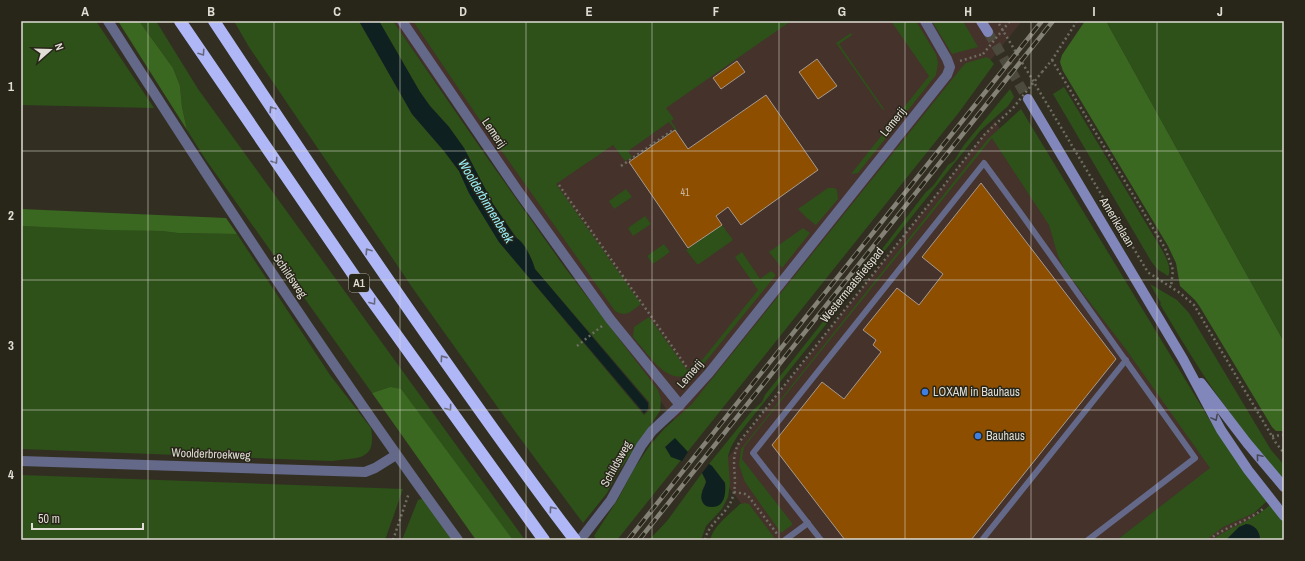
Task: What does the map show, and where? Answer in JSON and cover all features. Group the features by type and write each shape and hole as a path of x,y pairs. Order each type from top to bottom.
{"highway":[{"name":"A1","path":"180,21 356,280 544,540"},
{"name":"A1","path":"214,21 286,132 385,276 475,404 575,540"}],"main road":[{"path":"981,21 988,32"},
{"name":"Amerikalaan","path":"1028,99 1183,359 1228,441 1284,516"},
{"name":"Amerikalaan","path":"1183,359 1247,443 1284,486"}],"street":[{"name":"Schildsweg","path":"108,21 222,198 396,455 458,540"},
{"name":"Lemerij","path":"402,21 518,191 610,319 680,405 714,367 937,89 947,76 950,67"},
{"path":"925,21 950,67"},
{"name":"Schildsweg","path":"580,540 611,500 641,446 652,431 680,405"},
{"name":"Woolderbroekweg","path":"21,460 365,472 376,468 396,455"}],"lane":[{"path":"821,540 753,453 984,163 1195,458 1088,540"},
{"path":"982,540 1126,360"},
{"path":"786,540 808,523"}],"path":[{"path":"997,21 1146,269 1149,273 1171,287 1194,305 1272,436 1284,453"},
{"path":"950,67 961,61 983,54 1010,21"},
{"name":"Westermaatsfietspad","path":"705,540 711,527 726,511 734,492 735,481 733,456 742,438 985,134 1013,108 1052,60 1077,21"},
{"path":"1052,60 1165,248 1173,270 1171,287"},
{"path":"621,166 673,130"},
{"path":"558,185 688,369"},
{"path":"577,346 591,335"},
{"path":"1272,436 1284,435"},
{"path":"393,540 409,492 417,483"},
{"path":"734,492 746,494 782,540"},
{"path":"1209,540 1224,529 1255,515 1265,506"}],"shaded area":[{"path":"393,21 1022,21 688,440"},
{"path":"995,121 1113,301 1174,398 1275,540 768,540 717,471"}],"green space":[{"path":"21,21 96,21 154,108 21,105"},
{"path":"118,21 139,21 173,68 180,86 182,107 187,130"},
{"path":"139,21 156,21 198,89 525,540 513,540 390,387 372,393 206,160 187,130 182,107 180,86 173,68"},
{"path":"234,21 359,21 412,114 459,171 469,193 499,242 644,415 650,409 649,402 535,269 525,247 493,204 464,148 420,92 379,21 393,21 563,265 658,390 661,399 660,411 617,474 607,493 583,523 514,430 414,290 249,47"},
{"path":"413,21 791,21 666,108 674,119 671,121 677,130 676,131 669,122 628,151 632,157 625,161 613,145 556,184 641,304 629,313 623,314 615,311 484,126"},
{"path":"891,21 916,21 936,54 938,63 936,75 858,173 851,174 929,76"},
{"path":"932,21 963,21 978,47 952,54"},
{"path":"1085,21 1106,21 1284,342 1284,431 1276,431 1272,427 1200,307 1195,300 1180,286 1176,263 1168,246 1063,71 1060,62 1062,55"},
{"path":"1106,21 1284,21 1284,342"},
{"path":"851,33 852,35 839,44 884,109 883,110 836,43"},
{"path":"987,57 994,64 960,111 617,540 597,540 594,536 650,445 665,428 691,405 962,67 966,63"},
{"path":"1064,87 1164,253 1169,267 1168,276 1157,269 1151,261 1053,94"},
{"path":"1010,89 1014,97 1008,106 980,131 738,435 728,456 730,484 728,497 722,509 706,526 701,540 649,540 667,521 702,473 706,482 702,491 723,500 725,483 709,464 751,412 762,402 765,395 852,285 859,279 926,192 933,186 948,165 954,161 964,145"},
{"path":"1021,109 1214,427 1267,501 1254,513 1223,527 1206,540 1117,540 1210,468 1125,348 1065,270 1058,256 1049,225 992,138 744,447 742,459 792,523 792,525 781,533 745,482 739,465 741,449 988,139"},
{"path":"828,188 834,188 837,190 838,199 816,225 798,209"},
{"path":"626,189 632,197 614,209 609,201"},
{"path":"21,209 226,218 237,234 21,226"},
{"path":"645,216 651,224 633,236 628,228"},
{"path":"722,225 733,240 697,264 686,250"},
{"path":"21,226 237,234 330,375 371,428 371,447 368,452 357,458 332,461 21,449"},
{"path":"803,228 810,233 782,268 769,252"},
{"path":"664,244 670,252 653,264 647,256"},
{"path":"742,252 760,279 771,271 776,275 698,371 687,376 678,377 661,369 633,337 634,327 649,317 687,370 703,359 758,290 735,257"},
{"path":"1150,284 1177,300 1189,313 1271,450 1284,465 1284,480 1243,430 1211,386 1168,318"},
{"path":"390,387 401,389 513,540 476,540 372,393"},
{"path":"21,475 403,489 385,540 21,540"},
{"path":"424,498 453,540 402,540 418,500"},
{"path":"740,504 749,504 776,540 710,540 722,520"},
{"path":"1270,505 1284,522 1284,540 1260,540 1257,530 1249,524 1239,527 1226,540 1212,540 1263,511"}],"water":[{"name":"Woolderbinnenbeek","path":"359,21 379,21 420,92 464,148 493,204 516,238 525,247 535,269 648,403 648,409 644,413 499,242 469,193 459,171 412,114"},
{"path":"675,438 688,452 682,461 671,457 665,447"},
{"path":"709,464 725,483 724,499 720,505 712,507 705,505 701,497 706,482 702,473"},
{"path":"1246,524 1256,529 1260,540 1226,540 1239,527"}],"building":[{"path":"817,59 837,86 818,99 799,72"},
{"path":"737,61 745,72 721,89 713,78"},
{"path":"766,95 818,170 741,225 728,207 716,216 722,225 688,248 629,162 675,130 688,149"},
{"path":"981,183 1116,359 971,540 845,540 772,445 822,382 844,399 881,352 873,345 876,340 863,330 897,288 919,305 943,274 922,257"}],"tunnel":[{"path":"988,32 1028,99"}],"railway":[{"path":"628,540 1042,21"},
{"path":"639,540 1053,21"}],"place":[{"name":"LOXAM in Bauhaus","path":"925,392"},
{"name":"Bauhaus","path":"978,436"}]}
